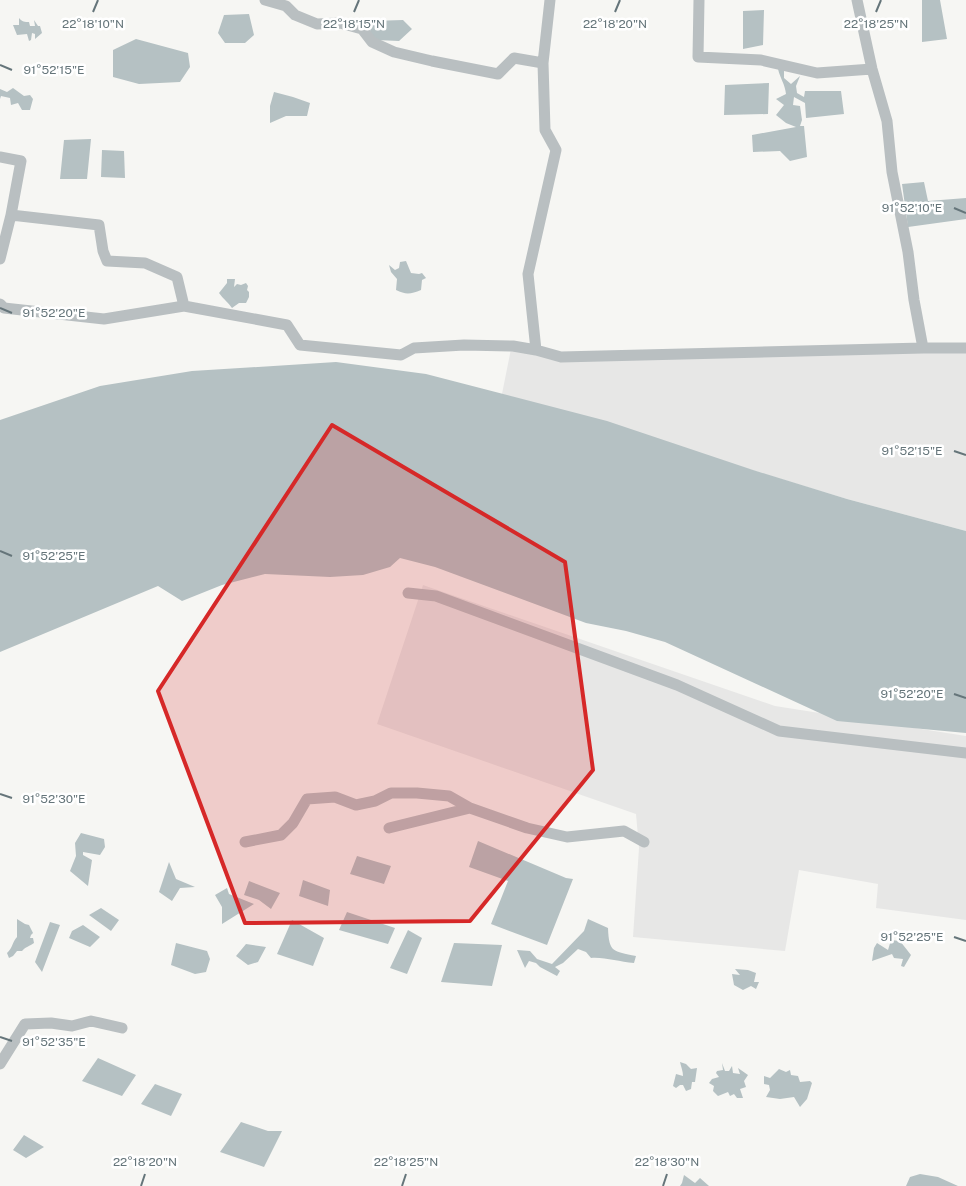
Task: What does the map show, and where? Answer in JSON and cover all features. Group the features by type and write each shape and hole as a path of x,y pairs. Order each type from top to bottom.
{"street":[{"path":"265,0 286,6 295,16 316,24 340,23 362,28 372,42 394,52 432,61 498,74 514,58 544,63"},
{"path":"536,350 528,274 556,150 545,130 544,63 550,0"},
{"path":"699,0 698,56 761,60 817,73 872,69"},
{"path":"857,0 872,69 887,122 892,172 908,252 923,348"},
{"path":"0,157 21,161 12,215 0,259"},
{"path":"12,215 99,225 103,251 107,261 145,262 177,277 184,306"},
{"path":"0,304 4,308 104,319 184,306 287,326 300,345 401,355 414,348 447,345 513,346 561,357 966,348"},
{"path":"408,593 436,596 677,685 779,731 966,753"},
{"path":"245,842 281,835 293,823 307,798 335,797 356,805 375,801 392,793 449,796 470,808 527,828 567,837 624,831 644,842"},
{"path":"389,828 470,808"},
{"path":"0,1064 25,1024 72,1026 91,1021 122,1028"}],"highlighted area":[{"path":"332,425 565,562 593,770 470,921 245,923 158,691"}],"shaded area":[{"path":"922,0 940,0 947,39 922,42"},
{"path":"764,10 763,45 743,49 743,11"},
{"path":"249,14 254,35 245,43 225,43 218,33 224,15"},
{"path":"19,18 22,21 29,22 30,26 35,26 34,20 40,26 42,33 35,39 35,34 32,33 31,40 29,41 27,34 17,35 13,25 19,25"},
{"path":"403,20 412,29 399,41 376,40 370,32 371,21"},
{"path":"136,39 188,53 190,67 180,82 139,84 113,77 113,50"},
{"path":"778,69 784,70 784,78 791,84 800,76 796,86 797,93 804,97 805,91 841,91 844,114 806,118 805,103 794,97 793,105 800,106 802,120 800,126 804,126 807,157 790,161 780,151 753,152 752,135 796,127 786,123 776,115 784,105 776,99 786,94"},
{"path":"769,83 768,114 724,115 725,85"},
{"path":"13,88 24,96 30,95 33,99 30,110 22,110 18,103 11,105 10,98 1,96 0,99 0,89 7,92"},
{"path":"274,92 310,103 307,116 286,116 270,123 270,106"},
{"path":"91,139 87,179 60,179 64,140"},
{"path":"102,150 124,151 125,178 101,177"},
{"path":"924,182 928,201 966,198 966,219 908,227 902,184"},
{"path":"406,261 411,273 422,273 426,278 422,280 421,290 403,293 396,290 397,279 391,272 389,265 395,270 399,268 400,262"},
{"path":"227,279 235,279 234,287 237,284 246,283 249,297 246,303 239,303 232,308 219,293 227,283"},
{"path":"512,344 552,360 966,350 966,531 847,499 502,394"},
{"path":"336,362 426,374 607,421 847,499 966,531 966,733 837,721 665,642 626,631 586,623 435,567 400,558 390,567 363,575 330,577 265,574 222,585 182,601 158,586 0,652 0,420 100,386 192,371"},
{"path":"423,585 775,706 966,736 966,920 876,908 878,884 799,870 785,951 633,937 639,848 636,814 377,724"},
{"path":"81,833 104,839 105,847 100,855 83,852 83,855 92,860 88,886 70,871 76,856 75,843"},
{"path":"478,841 566,878 573,879 547,945 491,924 508,881 469,867"},
{"path":"357,856 391,866 384,884 350,874"},
{"path":"169,862 176,879 195,887 180,888 172,901 159,892"},
{"path":"303,880 330,890 328,906 299,896"},
{"path":"249,881 280,893 271,909 259,900 244,895"},
{"path":"227,888 229,894 254,904 222,924 222,907 215,895"},
{"path":"101,908 119,920 111,931 89,915"},
{"path":"347,912 395,928 388,944 339,930"},
{"path":"17,919 29,925 33,933 30,938 33,938 34,943 22,951 17,951 9,958 7,953 17,937"},
{"path":"588,919 608,928 611,947 617,952 636,956 634,963 591,958 586,952 578,949 563,963 555,967 560,971 557,976 536,963 529,961 525,968 517,950 530,951 537,959 552,964 584,931"},
{"path":"292,920 324,938 313,966 277,954"},
{"path":"50,922 60,925 42,972 35,962"},
{"path":"83,925 100,937 90,947 69,938 72,931"},
{"path":"408,930 422,938 407,974 390,968"},
{"path":"891,940 900,941 911,955 904,967 901,966 903,959 894,958 892,954 872,961 874,948 877,943 888,950"},
{"path":"176,943 207,951 210,959 206,972 195,974 171,965"},
{"path":"454,943 502,945 492,986 441,982"},
{"path":"246,944 266,947 258,962 248,965 236,956"},
{"path":"735,969 756,973 754,982 759,982 756,989 751,986 743,990 734,985 732,974 740,975"},
{"path":"98,1058 136,1075 122,1096 82,1081"},
{"path":"680,1062 686,1064 691,1069 697,1068 695,1082 692,1082 691,1089 686,1091 683,1085 676,1088 673,1086 676,1074 683,1076"},
{"path":"722,1063 725,1071 729,1071 732,1066 733,1073 740,1074 738,1068 748,1075 744,1081 746,1087 740,1089 743,1098 737,1098 734,1094 730,1096 728,1092 718,1096 713,1091 714,1086 709,1083 712,1079 719,1077 716,1073 723,1070"},
{"path":"779,1069 786,1072 790,1070 791,1075 798,1076 800,1082 810,1081 812,1083 807,1099 800,1107 794,1097 780,1099 766,1097 770,1090 769,1085 764,1084 764,1076 770,1078"},
{"path":"155,1084 182,1094 171,1116 141,1104"},
{"path":"241,1122 268,1131 282,1131 264,1167 220,1152"},
{"path":"24,1135 44,1147 26,1158 13,1150"},
{"path":"920,1174 938,1177 958,1186 906,1186 910,1177"},
{"path":"684,1175 695,1183 700,1178 709,1186 680,1186"}]}
